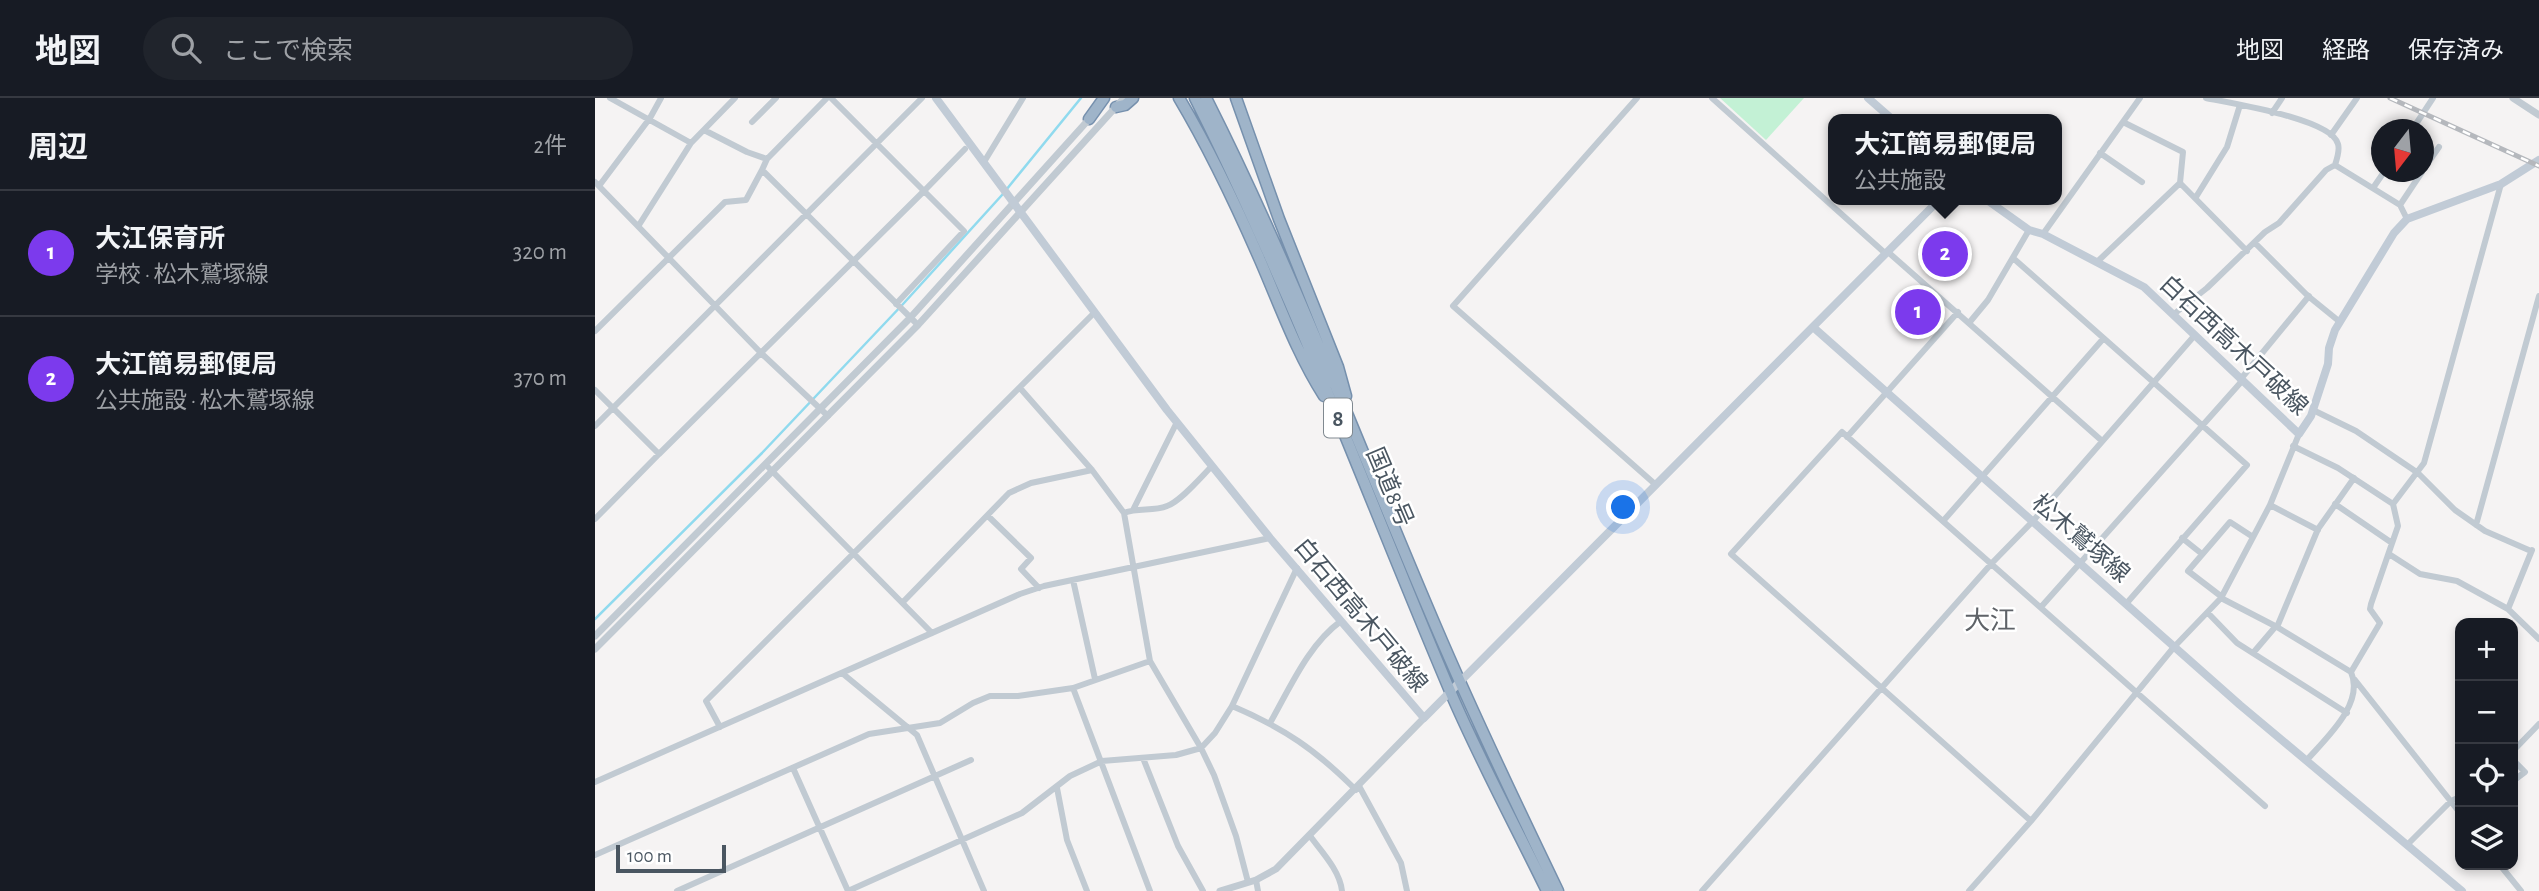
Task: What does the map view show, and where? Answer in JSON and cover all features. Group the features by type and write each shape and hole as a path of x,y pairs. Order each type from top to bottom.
{"highway":[{"path":"1089,119 1106,98"},
{"path":"1116,107 1125,105 1133,98"},
{"path":"1179,98 1242,218 1313,379 1339,420"},
{"name":"国道8号","path":"1195,98 1224,145 1296,289 1461,682 1558,891"},
{"name":"国道8号","path":"1206,98 1451,692 1547,891"},
{"path":"1236,98 1279,219 1338,367 1360,445"}],"main road":[{"path":"1868,98 1886,114"},
{"name":"白石西高木戸破線","path":"941,100 1021,214 1177,422 1270,538 1427,716 1813,327"},
{"path":"2407,219 2501,184 2539,160"},
{"path":"1813,327 1934,205"},
{"name":"白石西高木戸破線","path":"1994,205 2029,230 2043,234 2144,287 2299,433 2313,410 2328,364 2329,348 2340,322 2371,268 2394,233 2407,219"},
{"name":"松木鷲塚線","path":"1813,327 2174,647 2462,891"}],"street":[{"path":"610,98 691,143"},
{"path":"661,98 650,118 597,184 713,305 828,416"},
{"path":"639,225 691,143 735,98"},
{"path":"752,122 776,98"},
{"path":"595,331 725,202 746,200 767,159 829,98 964,231 896,304"},
{"path":"595,426 922,98"},
{"path":"984,162 1023,98"},
{"path":"595,649 918,325 1124,98"},
{"path":"1637,98 1453,306 1655,485"},
{"path":"1712,98 1828,201"},
{"path":"2043,234 2140,98"},
{"path":"2272,113 2282,98"},
{"path":"2331,135 2357,98"},
{"path":"2419,119 2433,98"},
{"path":"2513,98 2539,115"},
{"path":"2211,99 2314,124 2331,135 2338,144 2335,165"},
{"path":"2196,197 2227,147 2240,105"},
{"path":"595,636 910,318 1089,119"},
{"path":"2097,262 2180,183 2183,152 2123,122"},
{"path":"703,130 767,159"},
{"path":"2434,154 2439,147"},
{"path":"595,519 965,149"},
{"path":"2100,153 2142,182"},
{"path":"2335,165 2400,205 2407,219"},
{"path":"2174,314 2207,288 2265,232 2279,223 2326,170 2335,165"},
{"path":"762,170 918,325"},
{"path":"2373,188 2378,182"},
{"path":"2400,205 2416,182"},
{"path":"2180,183 2247,251"},
{"path":"2393,505 2424,463 2501,184"},
{"path":"1833,205 2101,440"},
{"path":"1969,323 1988,300 2029,230"},
{"path":"2255,243 2340,322"},
{"path":"2013,258 2247,465 2126,604"},
{"path":"2041,607 2241,380 2309,296"},
{"path":"2476,525 2539,296"},
{"path":"720,727 706,701 1095,312"},
{"path":"1847,437 1958,312"},
{"path":"1702,891 1992,563 2032,522 2195,335"},
{"path":"1944,520 2103,339"},
{"path":"1020,388 1092,470 1124,513 1150,661 1214,775 1258,891"},
{"path":"595,390 659,454"},
{"path":"2313,410 2356,431 2419,473 2455,510 2485,531 2531,550 2508,608"},
{"path":"1133,510 1177,422"},
{"path":"2031,821 1731,554 1842,432 2265,806"},
{"path":"1969,891 2031,821 2174,647 2222,598 2270,505 2299,433"},
{"path":"2293,446 2354,478 2393,505 2398,526 2370,609 2380,624 2351,672"},
{"path":"765,465 932,633"},
{"path":"1124,513 1167,506 1175,502 1212,466"},
{"path":"903,602 1009,493 1031,483 1092,470"},
{"path":"2253,653 2277,627 2318,530 2354,478"},
{"path":"2335,504 2392,543"},
{"path":"2270,505 2318,530"},
{"path":"988,516 1031,558 1021,569 1039,588"},
{"path":"2253,537 2230,522 2188,571 2222,598 2277,627 2351,672 2456,807"},
{"path":"595,782 1039,588 1270,538"},
{"path":"2182,538 2202,554"},
{"path":"2389,554 2420,574 2457,581 2508,608 2539,639"},
{"path":"793,768 848,891 1023,813 1070,776 1102,761 1176,755 1201,748 1215,733 1232,706 1297,568"},
{"path":"1073,580 1095,679"},
{"path":"2208,613 2237,643 2347,713"},
{"path":"1270,723 1313,649 1331,628 1341,621"},
{"path":"595,855 869,734 940,723 972,703 990,696 1018,696 1073,688 1150,661"},
{"path":"842,673 917,735 984,891"},
{"path":"2306,761 2347,713 2355,680"},
{"path":"1073,688 1150,891"},
{"path":"1232,706 1270,723 1308,746 1357,788 1401,863 1407,891"},
{"path":"1220,891 1252,881 1276,869 1427,716"},
{"path":"2518,746 2539,724"},
{"path":"1143,758 1178,846 1203,891"},
{"path":"677,891 971,760"},
{"path":"2518,765 2525,772 2518,777"},
{"path":"1057,788 1067,840 1087,891"},
{"path":"2407,845 2455,799"},
{"path":"1310,836 1332,867 1342,891"},
{"path":"2504,870 2521,891"}],"green space":[{"path":"1720,98 1804,98 1766,140"}],"waterway":[{"path":"595,619 762,453 904,303 1002,195 1081,98"}],"railway":[{"path":"2390,98 2539,166"}],"place":[{"name":"大江簡易郵便局","path":"1945,254"},
{"name":"大江保育所","path":"1918,312"}],"district":[{"name":"大江","path":"1990,620"}]}
